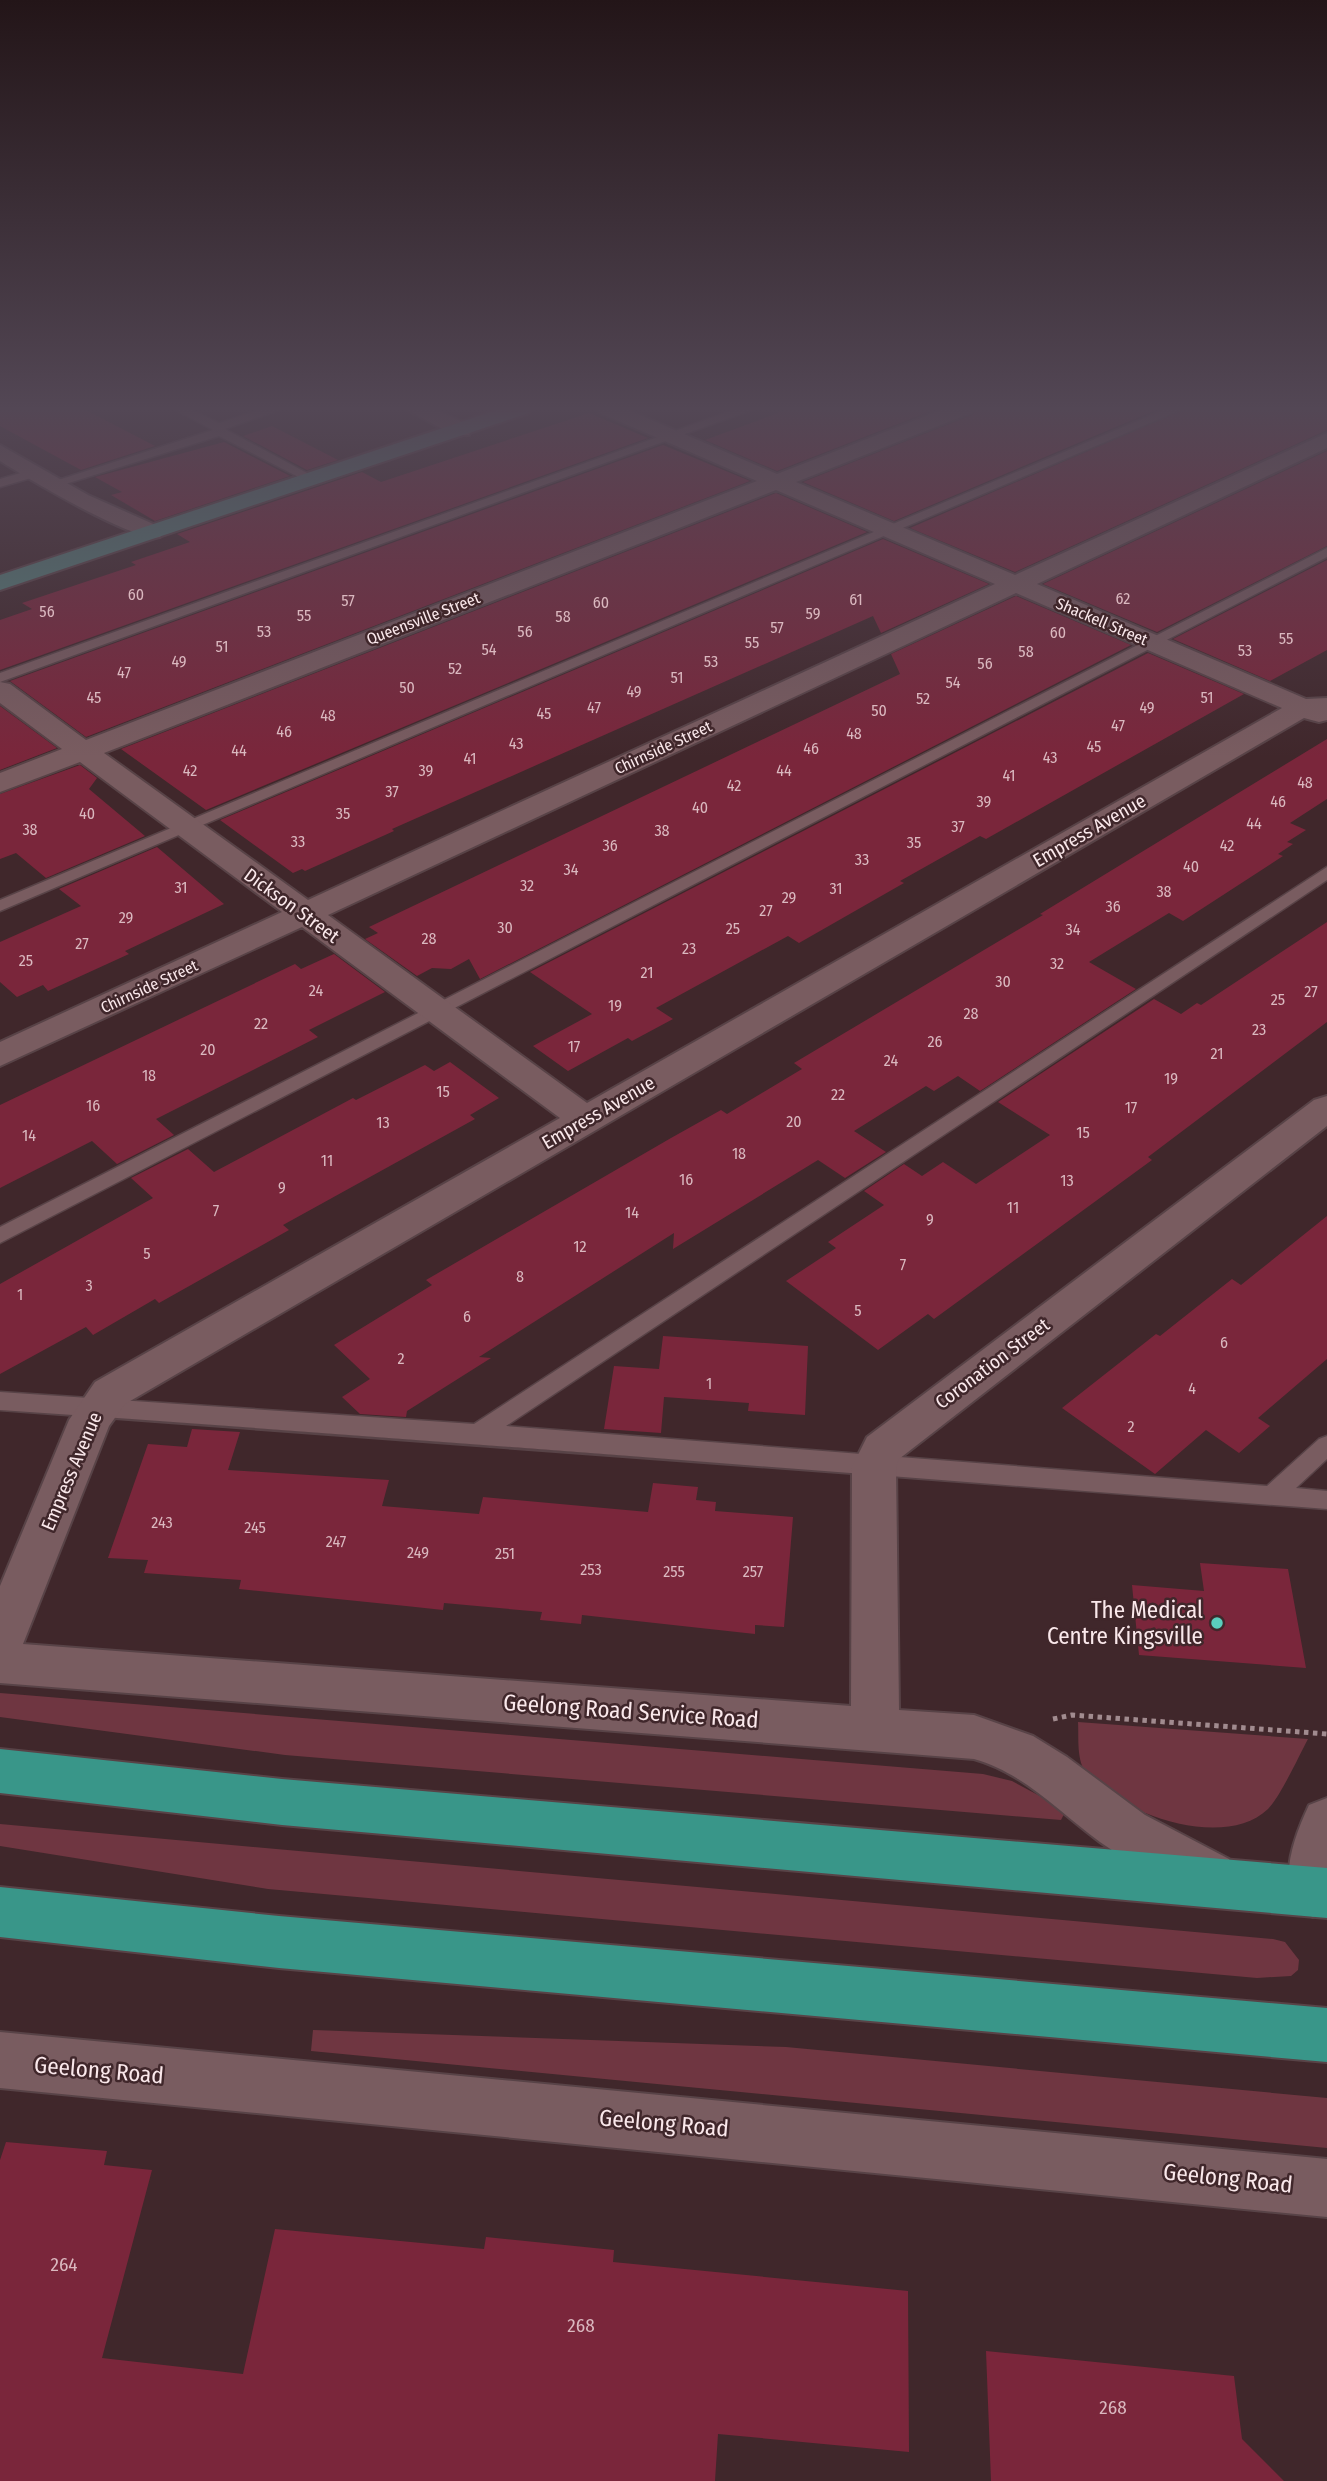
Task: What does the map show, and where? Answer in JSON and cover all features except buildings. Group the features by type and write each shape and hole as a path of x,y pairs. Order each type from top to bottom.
{"highway":[{"path":"0,1771 282,1802 1222,1881 1322,1903"},
{"path":"0,1912 279,1942 1327,2035"}],"main road":[{"path":"0,583 174,525"}],"street":[{"path":"138,525 152,532"},
{"name":"Queensville Street","path":"0,783 667,525"},
{"name":"Shackell Street","path":"877,525 1319,710"},
{"name":"Chirnside Street","path":"0,1055 1141,525"},
{"name":"Dickson Street","path":"0,690 585,1119"},
{"name":"Empress Avenue","path":"0,1643 97,1407 119,1387 585,1119 1319,710"},
{"name":"Coronation Street","path":"874,1467 881,1449 894,1437 1327,1108"},
{"path":"874,1467 875,1729"},
{"name":"Geelong Road Service Road","path":"0,1663 974,1737 1016,1749 1039,1763 1084,1800 1139,1839 1222,1881"},
{"path":"1322,1903 1319,1840 1327,1821"},
{"name":"Geelong Road","path":"0,2060 1327,2188"}],"lane":[{"path":"0,678 427,525"},
{"path":"0,906 901,525"},
{"path":"0,1236 1327,552"},
{"path":"478,1433 1327,872"},
{"path":"0,1401 478,1433 874,1467 1327,1500"},
{"path":"1272,1496 1327,1445"}],"path":[{"path":"1048,1721 1072,1715 1327,1734"}],"shaded area":[{"path":"0,1693 983,1774 1012,1781 1066,1810 1061,1820 285,1755 0,1717"},
{"path":"1078,1722 1308,1739 1284,1786 1268,1809 1249,1821 1226,1827 1200,1827 1147,1814 1102,1789 1083,1769"},
{"path":"0,1824 1273,1939 1285,1942 1299,1960 1298,1970 1291,1976 1257,1978 268,1889 0,1846"},
{"path":"313,2030 786,2047 1327,2098 1327,2148 311,2051"}],"place":[{"name":"The Medical Centre Kingsville","path":"1217,1623"}]}
